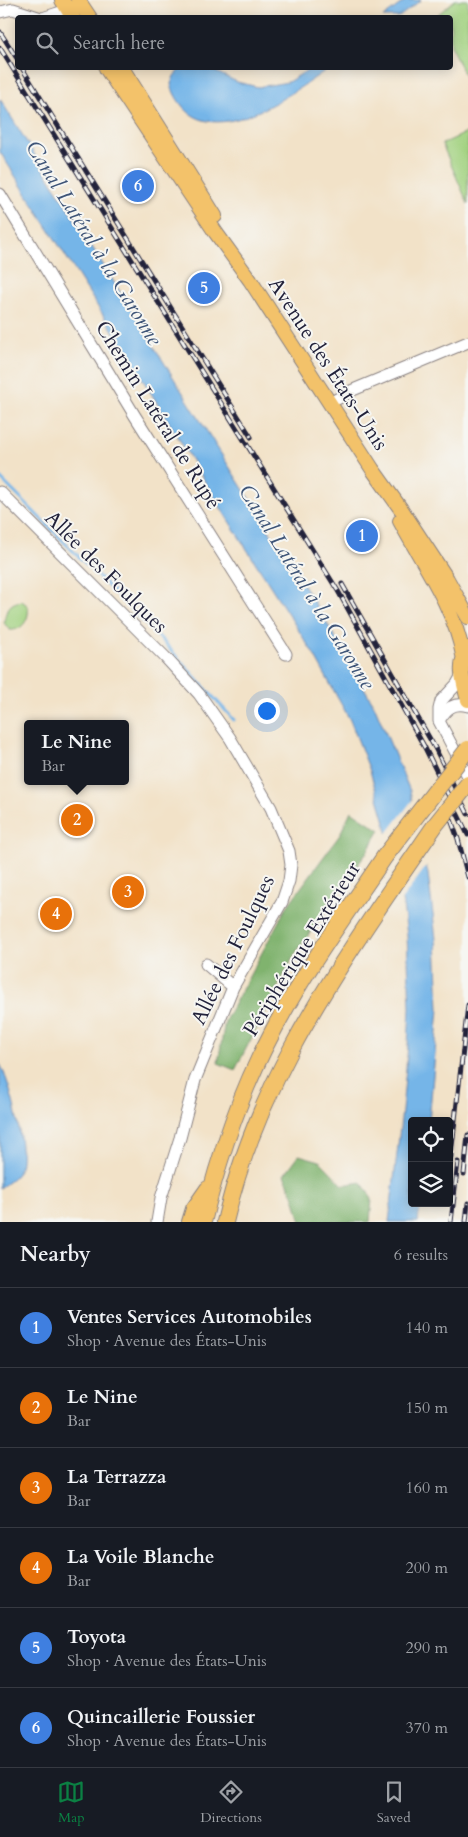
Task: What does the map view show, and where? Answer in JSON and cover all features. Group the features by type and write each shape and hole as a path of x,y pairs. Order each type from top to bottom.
{"highway":[{"name":"Périphérique Extérieur","path":"203,1222 236,1111 272,1033 312,965 385,856 468,749"},
{"path":"225,1222 246,1150 295,1040 339,966 436,824 468,784"},
{"path":"234,1222 244,1183 246,1150"},
{"path":"190,1222 194,1209 213,1184"}],"main road":[{"name":"Avenue des États-Unis","path":"107,70 211,226 250,280 373,470 403,512 447,579 468,617"},
{"name":"Avenue des États-Unis","path":"123,70 218,220 250,280"},
{"name":"Avenue des États-Unis","path":"373,470 419,558 442,597 466,651 461,663 468,700"}],"street":[{"path":"0,12 12,9 32,15"},
{"path":"55,15 79,11"},
{"name":"Chemin Latéral de Rupé","path":"0,194 136,416 286,654"},
{"path":"330,403 353,390 468,342"},
{"name":"Allée des Foulques","path":"0,492 159,651 199,694 230,738 271,808 289,851 291,865 289,881 282,902 233,987 195,1080 180,1138 161,1198 157,1222"},
{"path":"462,675 457,684 441,701 439,709 440,720 468,776"},
{"path":"440,720 448,708 457,704 468,706"},
{"path":"206,964 233,987"}],"green space":[{"path":"455,0 468,0 468,83 453,51 453,15 437,15"},
{"path":"468,132 468,204 442,144"},
{"path":"22,601 28,606 27,619 19,628 10,630 4,623 5,615 11,605"},
{"path":"351,811 380,830 367,852 295,954 235,1070 218,1063 225,1021 286,908 339,836"},
{"path":"299,1155 320,1161 343,1185 361,1182 372,1198 370,1222 301,1222 294,1197 284,1175"}],"water":[{"path":"406,0 421,0 402,15 386,15"},
{"path":"179,70 212,70 237,82 258,87 288,82 308,70 326,70 297,90 258,112 237,119 217,122 199,119 184,108 173,91 171,84"},
{"path":"0,99 324,618 374,705 410,791 428,874 436,939 439,1009 429,1117 408,1117 408,1207 420,1207 418,1222 389,1222 408,1045 410,1008 407,935 403,905 385,822 370,771 350,720 313,653 0,152"},
{"path":"0,1064 9,1086 17,1118 21,1163 18,1172 0,1188"}],"pier":[{"path":"414,798 428,864 400,902 385,836"}],"waterway":[{"path":"0,478 160,638 234,720"}],"railway":[{"path":"0,32 15,55"},
{"path":"0,48 338,591 425,748 468,835"},
{"path":"23,70 251,437"},
{"path":"342,584 435,748 468,814"},
{"path":"445,803 458,839 468,877"},
{"path":"450,1162 468,1005"},
{"path":"464,1174 468,1135"},
{"path":"451,1222 458,1162"},
{"path":"466,1222 468,1203"}],"place":[{"name":"Quincaillerie Foussier","path":"138,186"},
{"name":"Toyota","path":"204,288"},
{"name":"Ventes Services Automobiles","path":"362,536"},
{"name":"Le Nine","path":"77,820"},
{"name":"La Terrazza","path":"128,892"},
{"name":"La Voile Blanche","path":"56,914"}],"water label":[{"name":"Canal Latéral à la Garonne","path":"94,243"},
{"name":"Canal Latéral à la Garonne","path":"307,587"}]}
